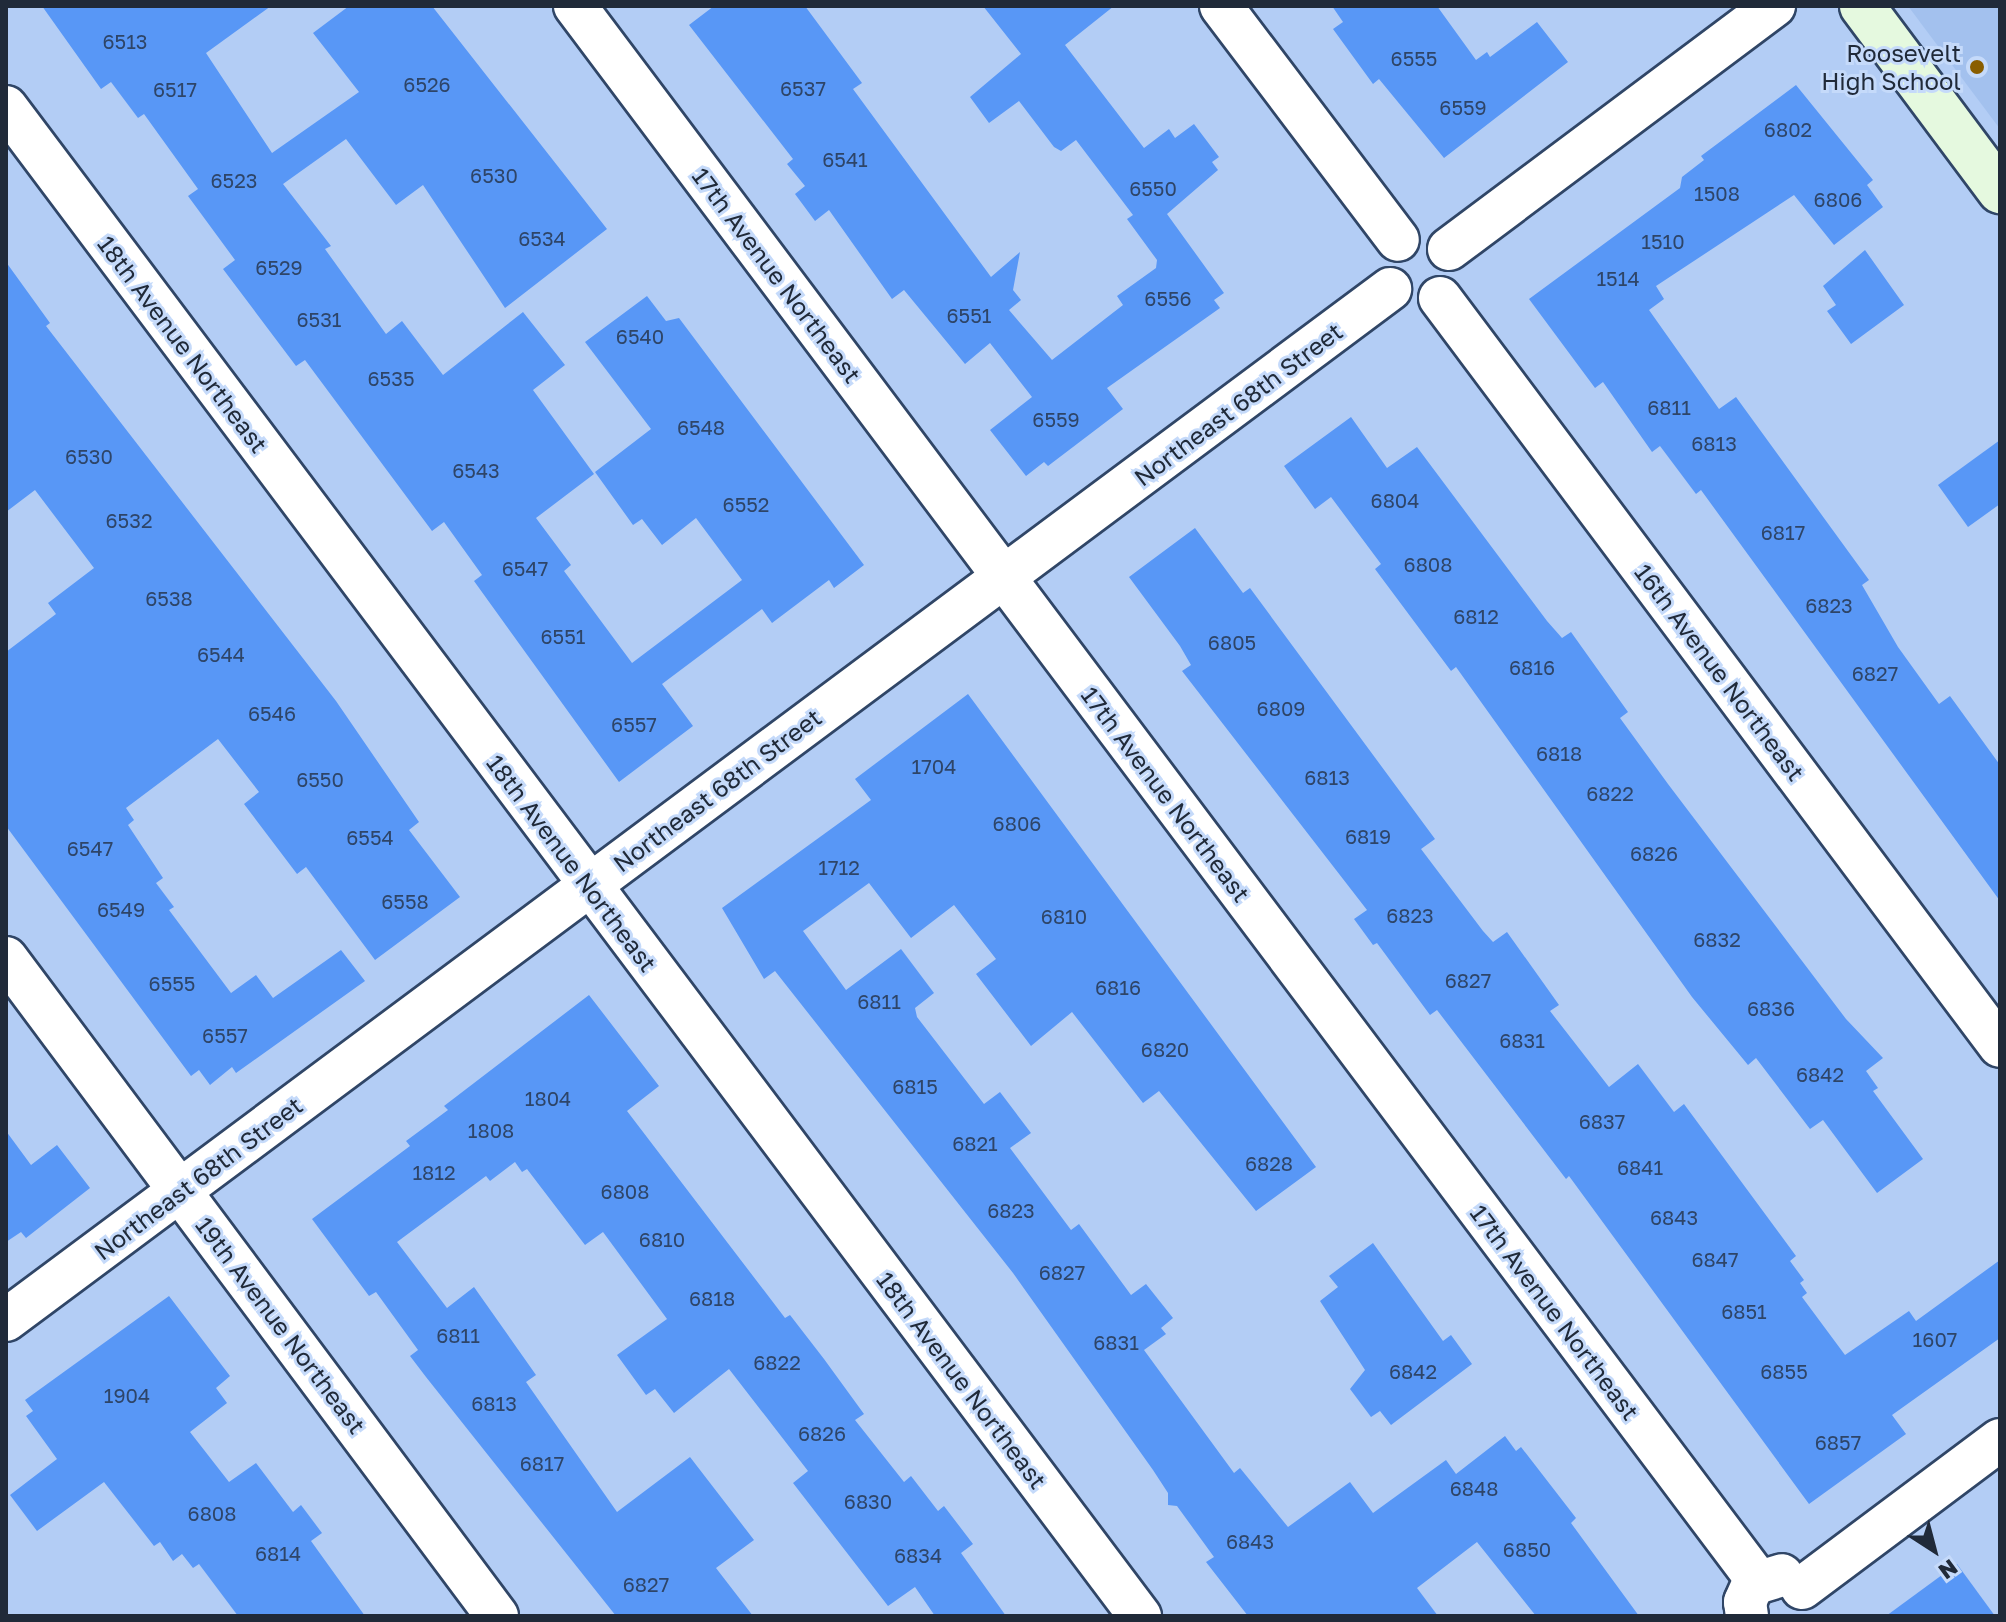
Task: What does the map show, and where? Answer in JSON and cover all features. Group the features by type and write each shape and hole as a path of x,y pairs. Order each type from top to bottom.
{"main road":[{"path":"1862,6 2000,191"}],"street":[{"name":"17th Avenue Northeast","path":"575,6 1004,578 1752,1598"},
{"path":"1221,6 1398,240"},
{"path":"1449,249 1774,6"},
{"name":"18th Avenue Northeast","path":"6,107 1140,1616"},
{"path":"1428,234 1449,249 1454,278 1440,298 1417,304 1390,289 1385,261 1398,240 1428,234"},
{"name":"Northeast 68th Street","path":"6,1320 182,1192 1390,289"},
{"name":"16th Avenue Northeast","path":"1440,298 2000,1046"},
{"name":"19th Avenue Northeast","path":"6,958 497,1616"},
{"path":"1752,1598 1780,1575 1803,1602 2000,1440"}],"shaded area":[{"name":"Roosevelt High School","path":"1908,6 2000,6 2000,129"}],"building":[{"path":"42,6 271,6 206,53 272,153 359,92 313,33 349,6 432,6 607,229 505,308 423,185 396,205 346,139 283,184 331,246 325,249 386,334 402,321 443,375 523,312 565,365 533,390 594,474 536,518 571,565 564,571 632,663 742,580 696,518 662,545 642,519 633,525 595,472 651,429 585,342 647,296 666,321 679,318 864,565 834,588 829,580 772,623 762,609 662,684 693,726 619,782 474,581 482,575 444,522 432,531 305,360 296,366 223,269 235,260 188,196 198,189 144,114 138,118 111,82 101,89"},
{"path":"714,6 805,6 862,83 853,89 991,277 1020,252 1013,290 1021,300 1009,310 1052,360 1123,305 1117,296 1156,268 1157,260 1127,219 1133,215 1076,140 1061,151 1054,147 1019,101 989,123 970,97 1021,54 983,6 1114,6 1065,45 1144,148 1169,129 1175,138 1194,124 1219,157 1212,162 1218,170 1167,214 1224,293 1214,300 1220,308 1107,388 1123,409 1048,466 1044,462 1026,476 990,430 1032,397 990,343 965,364 904,290 892,299 829,210 815,221 795,194 805,186 787,164 793,159 689,25"},
{"path":"1332,6 1437,6 1476,60 1487,52 1490,57 1537,22 1568,62 1444,158 1379,79 1373,84 1333,29 1343,22"},
{"path":"1796,85 1873,180 1867,185 1883,207 1834,245 1794,195 1656,286 1664,299 1649,310 1719,409 1736,397 1869,580 1862,585 1898,647 1939,704 1950,696 2000,765 2000,901 1701,490 1696,494 1660,446 1652,452 1603,382 1595,388 1529,299 1680,188 1682,177 1704,160 1701,156"},
{"path":"1865,250 1904,305 1851,344 1827,311 1836,305 1823,286"},
{"path":"6,262 50,323 46,326 336,701 419,822 409,830 460,897 375,960 306,867 297,874 244,804 259,792 218,739 126,808 134,820 128,825 163,878 156,883 174,907 169,910 231,993 256,975 273,998 341,950 365,981 236,1073 232,1067 210,1085 199,1070 191,1076 6,826 6,652 56,614 48,603 94,568 35,490 6,512"},
{"path":"1351,417 1387,468 1417,447 1547,621 1562,638 1571,632 1628,712 1620,718 1668,784 1846,1019 1883,1058 1866,1071 1878,1088 1873,1091 1923,1159 1877,1193 1823,1120 1810,1129 1756,1058 1748,1065 1692,997 1456,667 1451,671 1375,569 1381,564 1331,497 1315,509 1284,466"},
{"path":"2000,440 2000,504 1968,527 1938,485"},
{"path":"1195,528 1243,593 1250,588 1435,839 1421,849 1483,931 1493,942 1507,932 1559,1005 1550,1011 1609,1087 1638,1064 1674,1112 1684,1104 1796,1256 1790,1261 1804,1280 1800,1283 1807,1293 1802,1297 1845,1355 1909,1311 1916,1321 2000,1260 2000,1338 1892,1415 1906,1434 1809,1504 1569,1176 1566,1179 1437,1010 1430,1015 1377,943 1373,945 1354,919 1367,910 1182,671 1191,665 1129,577"},
{"path":"968,694 1316,1167 1256,1211 1159,1091 1143,1103 1072,1012 1031,1046 976,974 996,959 954,905 911,938 869,883 803,931 846,990 901,949 934,993 915,1008 917,1017 984,1104 1000,1092 1031,1133 1010,1148 1071,1230 1079,1224 1131,1295 1146,1284 1173,1318 1161,1328 1166,1334 1144,1350 1234,1473 1240,1468 1288,1527 1350,1482 1373,1513 1446,1460 1456,1474 1505,1436 1516,1451 1521,1447 1576,1518 1571,1523 1639,1616 1536,1616 1477,1542 1417,1588 1438,1616 1248,1616 1206,1562 1214,1557 1177,1506 1168,1505 1168,1493 1153,1470 1013,1273 775,971 764,979 722,908 871,800 855,779"},
{"path":"589,995 659,1086 627,1111 785,1318 790,1315 824,1359 864,1414 855,1420 904,1482 911,1476 938,1511 944,1506 973,1544 961,1553 1006,1616 935,1616 915,1587 888,1606 793,1483 808,1471 729,1369 674,1413 655,1389 646,1395 617,1355 667,1319 603,1232 585,1245 527,1169 522,1172 515,1162 490,1181 486,1176 397,1242 447,1308 474,1287 536,1375 526,1382 617,1512 690,1457 754,1540 716,1568 753,1616 616,1616 410,1356 418,1350 376,1292 369,1296 312,1219 410,1146 406,1141 448,1110 444,1106"},
{"path":"6,1131 31,1165 57,1145 90,1188 26,1238 21,1232 6,1242"},
{"path":"1373,1243 1443,1341 1451,1335 1472,1364 1391,1425 1380,1411 1371,1417 1350,1389 1365,1370 1320,1301 1338,1287 1329,1276"},
{"path":"169,1296 230,1376 216,1388 227,1403 190,1432 229,1482 256,1463 293,1512 301,1505 322,1533 311,1541 365,1616 238,1616 199,1564 193,1568 182,1554 173,1561 160,1542 154,1546 104,1482 37,1531 10,1495 57,1459 26,1416 33,1411 25,1400"},
{"path":"1957,1564 1995,1616 1886,1616"}],"place":[{"name":"Roosevelt High School","path":"1977,67"}]}
